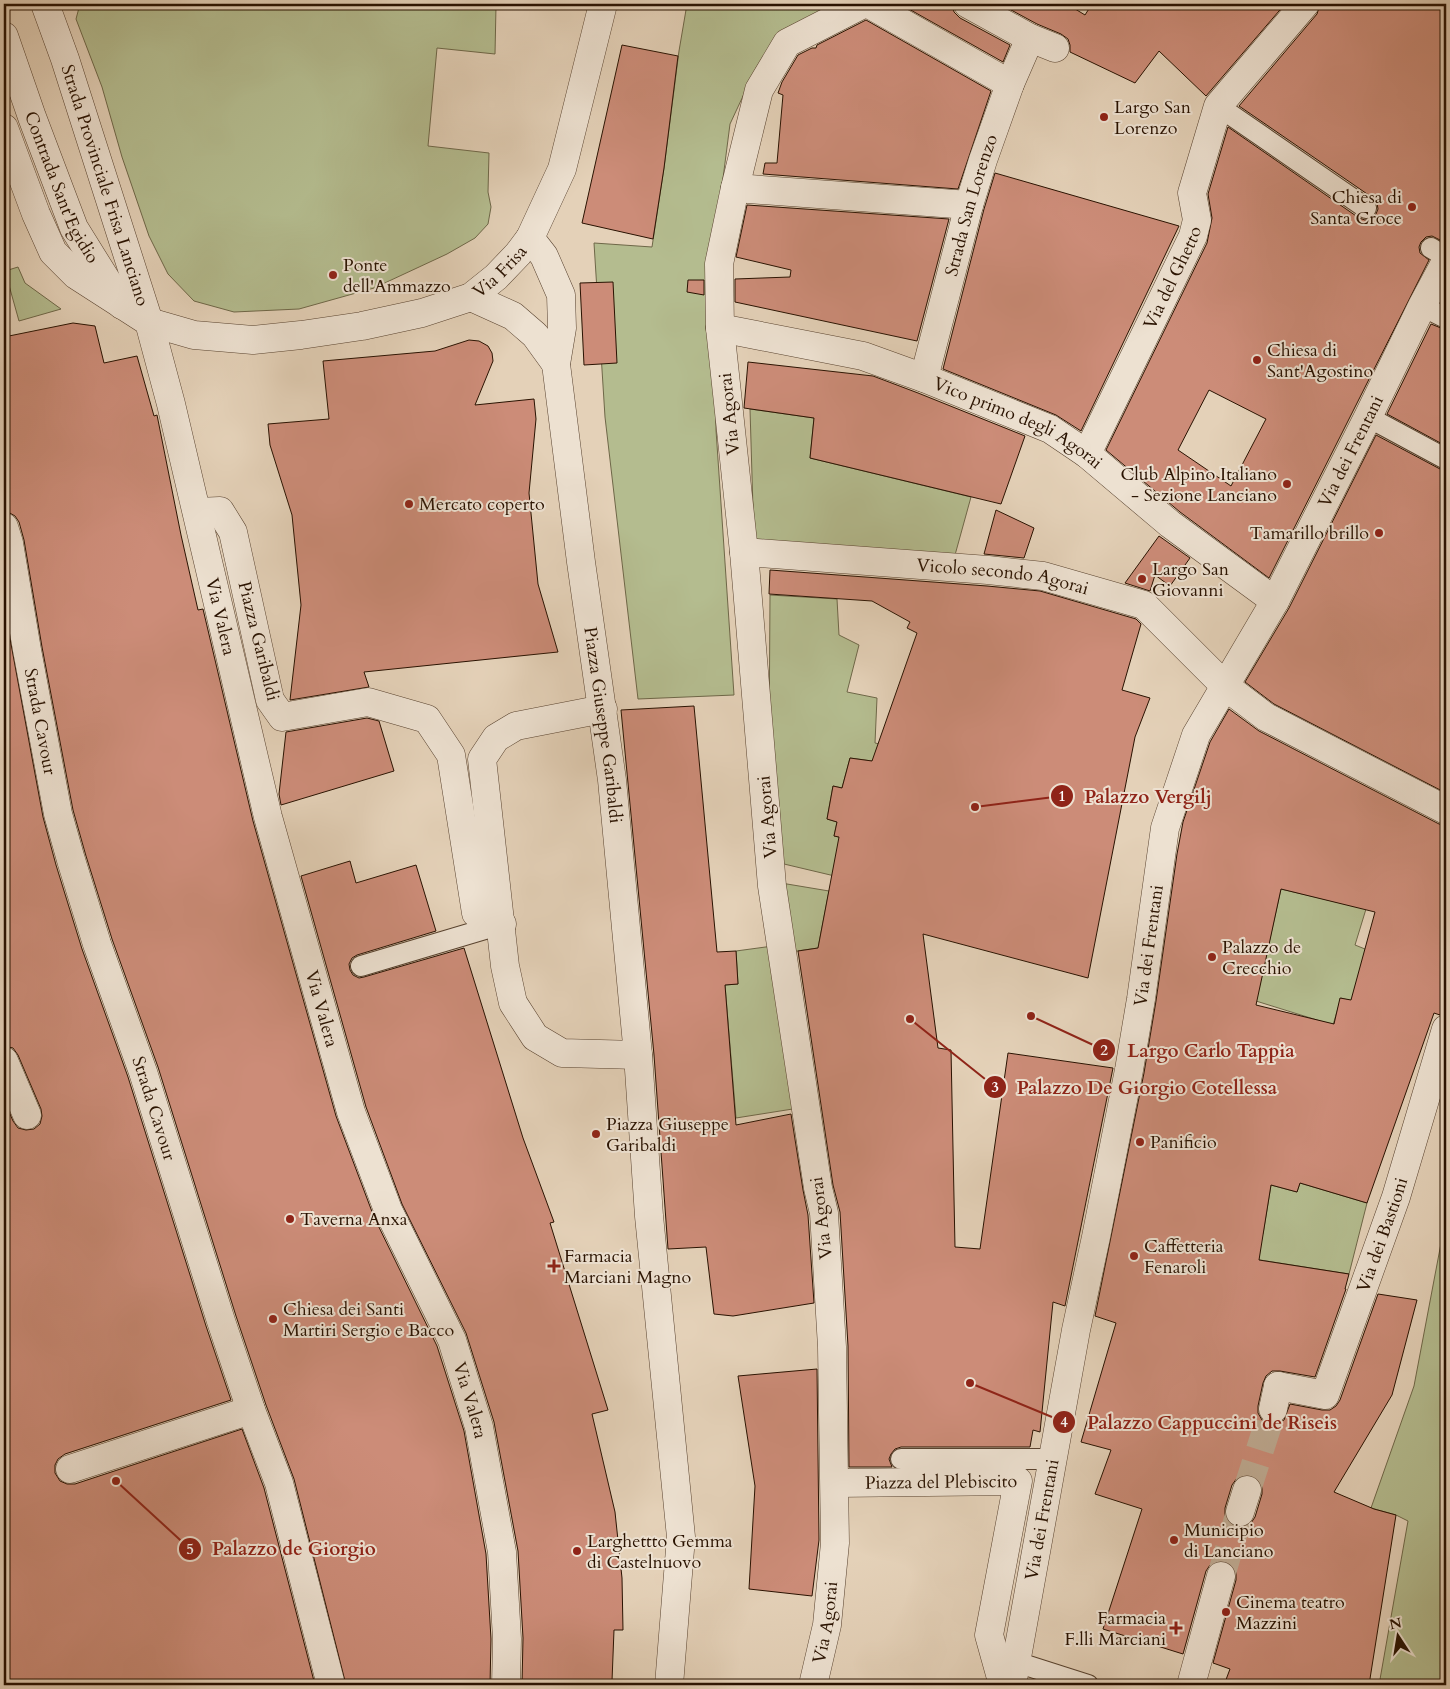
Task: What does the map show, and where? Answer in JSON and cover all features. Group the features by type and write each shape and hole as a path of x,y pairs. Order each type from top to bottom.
{"street":[{"name":"Via Frisa","path":"194,335 253,340 362,326 422,313 471,296 496,277 530,238 562,169 603,4"},
{"name":"Via Agorai","path":"813,1685 827,1625 835,1542 832,1347 824,1213 818,1188 772,886 744,552 720,328 719,264 759,90 787,43 863,4"},
{"path":"869,4 1010,84"},
{"path":"968,4 1030,38 1055,48"},
{"name":"Via del Ghetto","path":"1086,454 1193,236 1197,220 1192,193 1218,106 1305,4"},
{"name":"Strada Provinciale Frisa Lanciano","path":"47,5 149,322 194,335"},
{"name":"Contrada Sant'Egidio","path":"4,36 32,118 74,228 122,305"},
{"name":"Strada San Lorenzo","path":"924,378 982,160 1010,84 1030,38"},
{"path":"4,128 36,214 53,252 76,275 149,322"},
{"path":"735,188 969,205"},
{"path":"530,238 544,256 561,295 562,328 556,364"},
{"name":"Via dei Frentani","path":"1014,1674 1076,1330 1130,1063 1165,828 1196,735 1275,601 1422,306 1441,255"},
{"path":"471,296 513,316 536,335 556,364"},
{"name":"Via Valera","path":"149,322 197,512 268,817 351,1112 388,1210 452,1340 479,1427 502,1552 507,1639 506,1685"},
{"name":"Vico primo degli Agorai","path":"720,328 863,356 924,378 1050,429 1086,454 1170,524 1275,601"},
{"name":"Piazza Giuseppe Garibaldi","path":"556,364 613,790 638,1055 649,1216 681,1537 669,1685"},
{"name":"Piazza Garibaldi","path":"197,512 220,511 233,532 270,700 282,717 368,702 428,719 451,754 476,912 502,924"},
{"name":"Strada Cavour","path":"4,527 9,543 58,814 97,944 146,1081 221,1321 251,1410 279,1483 331,1685"},
{"name":"Vicolo secondo Agorai","path":"744,552 988,570 1043,576 1144,605 1225,686 1266,717 1446,810"},
{"path":"603,709 516,726 496,738 482,759 502,924 505,966 513,1003 535,1037 562,1053 638,1055"},
{"name":"Via dei Bastioni","path":"1276,1397 1325,1395 1396,1197 1446,1028"},
{"path":"4,1061 27,1115"},
{"path":"70,1469 251,1410"},
{"name":"Piazza del Plebiscito","path":"835,1483 1018,1481 989,1635 1003,1685"},
{"path":"1191,1685 1221,1576"}],"lane":[{"path":"1218,106 1366,208"},
{"path":"1422,306 1446,318"},
{"path":"1368,417 1446,460"},
{"path":"361,966 502,924"},
{"path":"901,1459 1054,1459"},
{"path":"1014,1674 1088,1685"}],"green space":[{"path":"80,4 469,4 496,6 495,54 437,48 428,146 489,153 488,192 491,207 488,224 475,238 447,254 374,288 299,309 234,312 194,301 168,274 149,236 122,157 102,87 76,19"},
{"path":"687,4 842,4 813,14 757,66 730,124 713,256 716,430 734,695 638,699 605,417 594,243 652,247"},
{"path":"18,267 25,283 61,309 19,321 5,271"},
{"path":"750,409 814,418 810,458 971,497 955,555 754,542"},
{"path":"770,595 837,599 839,635 859,645 847,692 877,698 875,743 957,760 879,762 850,758 842,788 833,786 827,819 837,822 834,836 906,852 898,891 784,864 775,826 769,752"},
{"path":"781,883 829,891 818,948 790,952"},
{"path":"1281,889 1366,909 1355,945 1365,949 1384,1011 1341,998 1333,1025 1256,1001"},
{"path":"773,946 799,1108 736,1118 725,985 738,984 736,951"},
{"path":"1300,1183 1367,1203 1349,1274 1241,1257 1263,1234 1271,1185 1297,1192"},
{"path":"1446,1228 1446,1685 1379,1685 1408,1521 1396,1515 1371,1508 1414,1386 1442,1238"}],"building":[{"path":"900,4 952,4 954,12 960,18 1010,45 1003,62"},
{"path":"1000,4 1067,4 1085,15 1092,4 1285,4 1206,96 1159,51 1135,83 1070,52 1068,39 1061,34 1037,24"},
{"path":"1320,4 1446,4 1446,243 1432,236 1426,237 1421,242 1419,247 1420,253 1429,260 1269,578 1180,512 1106,450 1207,243 1212,218 1208,194 1228,127 1359,218 1371,219 1376,214 1378,209 1377,203 1373,198 1239,106 1317,14","holes":["1209,390 1266,419 1231,486 1178,450"]},
{"path":"866,20 991,91 958,189 763,174 765,163 777,163 783,95 778,93 782,82 798,55 816,48 817,45"},
{"path":"622,45 678,56 653,239 582,223"},
{"path":"995,173 1179,226 1081,431 1056,415 943,369"},
{"path":"747,205 949,219 917,341 735,302 735,279 790,277 791,270 736,257"},
{"path":"688,280 704,280 704,295 687,292"},
{"path":"613,282 617,363 584,365 580,283"},
{"path":"73,323 95,326 104,363 137,356 154,416 157,415 198,610 203,609 253,821 336,1116 374,1217 437,1346 464,1431 486,1554 491,1639 490,1685 346,1685 294,1479 266,1405 236,1316 158,1067 112,939 86,856 73,810 24,540 19,522 15,516 4,512 4,337"},
{"path":"1431,324 1446,330 1446,446 1387,414"},
{"name":"Mercato coperto","path":"469,340 479,341 488,346 492,353 493,361 475,405 534,399 536,419 529,493 538,584 558,652 364,672 369,687 290,700 301,605 292,515 270,445 268,424 329,419 323,361 435,351"},
{"path":"748,362 873,376 1025,436 1001,504 810,458 814,418 744,408"},
{"path":"1376,435 1446,471 1446,793 1274,704 1245,682 1289,608"},
{"path":"996,510 1034,528 1024,558 984,554"},
{"path":"1159,536 1190,558 1170,586 1155,575 1150,591 1125,583"},
{"path":"770,570 1040,591 1136,619 1141,624 1122,690 1150,698 1135,737 1088,978 923,934 938,1048 951,1050 955,1247 980,1249 1008,1053 1113,1068 1065,1306 1053,1302 1040,1432 1033,1430 1030,1447 901,1447 895,1449 891,1454 889,1459 892,1467 849,1467 848,1346 840,1212 833,1185 798,951 818,948 839,837 834,836 837,822 827,819 833,786 842,788 850,758 872,761 917,633 907,628 910,622 872,601 769,594"},
{"path":"4,606 43,817 56,865 82,949 128,1077 231,1400 65,1454 58,1459 55,1465 55,1473 60,1481 67,1484 75,1484 242,1429 264,1488 315,1685 4,1685 4,1100 18,1128 34,1129 40,1124 42,1116 41,1109 18,1055 13,1048 4,1046"},
{"path":"694,706 717,952 736,951 738,984 725,985 736,1125 791,1114 808,1215 814,1303 733,1316 714,1314 706,1247 668,1249 654,1055 621,710"},
{"path":"1229,709 1259,731 1446,826 1446,996 1440,1015 1434,1013 1367,1203 1300,1183 1297,1192 1271,1185 1259,1260 1349,1274 1346,1289 1315,1377 1280,1371 1272,1371 1266,1376 1258,1413 1262,1420 1269,1424 1277,1424 1284,1420 1290,1404 1322,1410 1330,1410 1336,1406 1340,1400 1378,1294 1417,1300 1392,1395 1334,1492 1374,1509 1396,1515 1369,1685 1224,1685 1230,1669 1213,1663 1236,1580 1236,1572 1232,1565 1225,1561 1217,1561 1210,1565 1206,1571 1183,1654 1103,1629 1142,1509 1095,1494 1111,1450 1081,1442 1116,1323 1095,1316 1144,1073 1183,822 1210,742","holes":["1281,889 1375,912 1351,1000 1340,998 1334,1024 1256,1005","1243,1475 1251,1475 1258,1479 1262,1486 1262,1494 1255,1517 1251,1523 1244,1527 1236,1527 1228,1522 1225,1516 1225,1508 1232,1485 1237,1478"]},
{"path":"367,718 379,721 394,771 281,805 279,794 286,732"},
{"path":"350,861 356,883 416,865 436,931 357,955 352,958 349,964 353,975 359,978 364,977 464,948 523,1138 554,1222 550,1223 608,1410 592,1414 615,1512 622,1578 623,1630 614,1630 612,1681 605,1681 604,1685 522,1685 523,1638 518,1551 494,1422 466,1333 402,1204 366,1107 301,876"},
{"path":"817,1369 819,1540 812,1596 749,1589 755,1486 738,1376"}],"tunnel":[{"path":"1247,1490 1273,1409"},
{"path":"1221,1576 1240,1512"}],"place":[{"name":"Largo San Lorenzo","path":"1104,117"},
{"name":"Chiesa di Santa Croce","path":"1412,207"},
{"name":"Ponte dell'Ammazzo","path":"333,275"},
{"name":"Chiesa di Sant'Agostino","path":"1257,360"},
{"name":"Club Alpino Italiano - Sezione Lanciano","path":"1287,484"},
{"name":"Mercato coperto","path":"409,504"},
{"name":"Tamarillo brillo","path":"1379,533"},
{"name":"Largo San Giovanni","path":"1142,579"},
{"name":"Palazzo Vergilj","path":"975,807"},
{"name":"Palazzo de Crecchio","path":"1212,957"},
{"name":"Largo Carlo Tappia","path":"1031,1016"},
{"name":"Palazzo De Giorgio Cotellessa","path":"910,1019"},
{"name":"Piazza Giuseppe Garibaldi","path":"596,1134"},
{"name":"Panificio","path":"1140,1142"},
{"name":"Taverna Anxa","path":"290,1219"},
{"name":"Caffetteria Fenaroli","path":"1134,1256"},
{"name":"Farmacia Marciani Magno","path":"554,1266"},
{"name":"Chiesa dei Santi Martiri Sergio e Bacco","path":"273,1319"},
{"name":"Palazzo Cappuccini de Riseis","path":"970,1383"},
{"name":"Palazzo de Giorgio","path":"116,1481"},
{"name":"Municipio di Lanciano","path":"1174,1540"},
{"name":"Larghettto Gemma di Castelnuovo","path":"577,1551"},
{"name":"Cinema teatro Mazzini","path":"1226,1612"},
{"name":"Farmacia F.lli Marciani","path":"1176,1628"}]}
